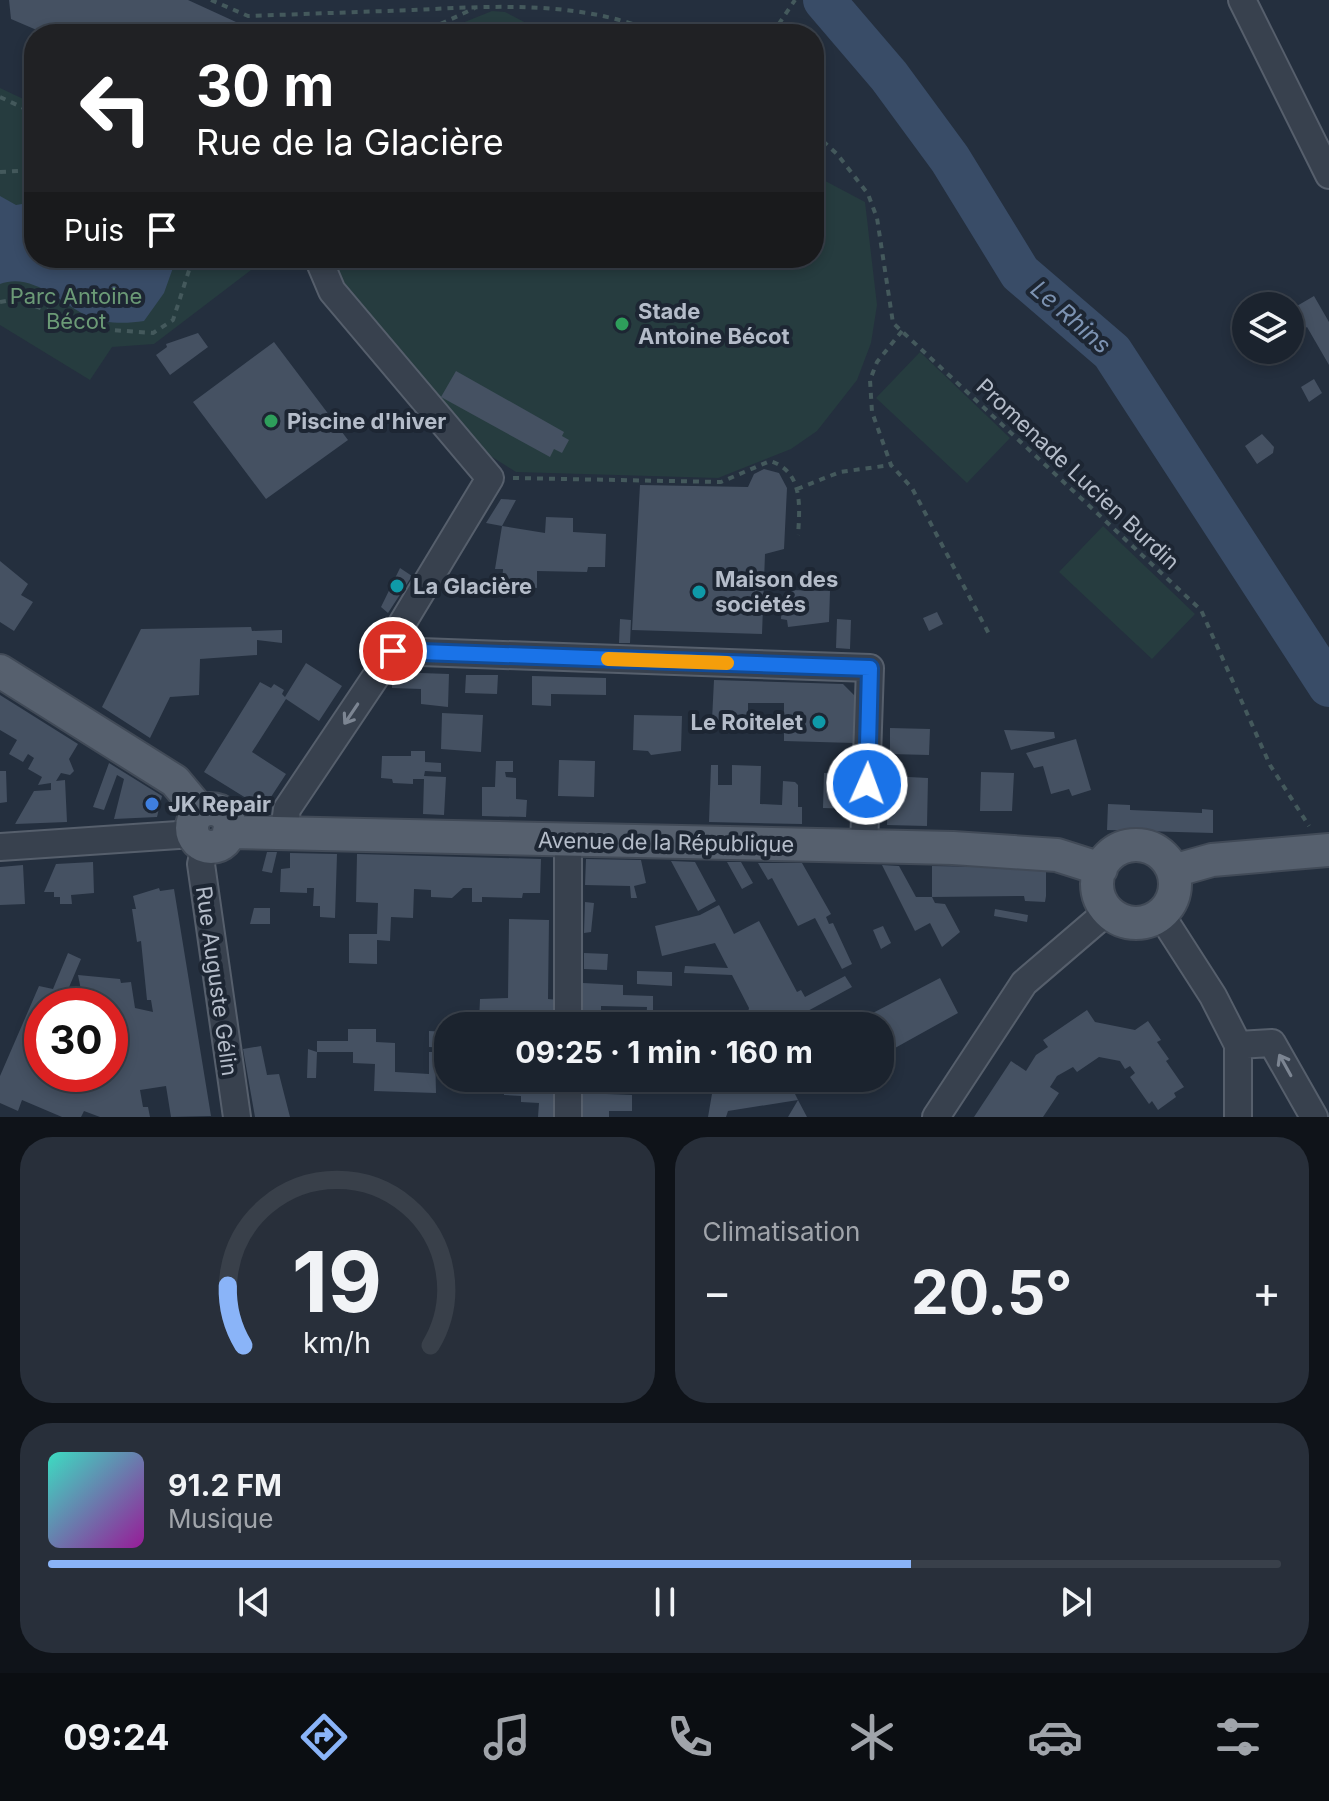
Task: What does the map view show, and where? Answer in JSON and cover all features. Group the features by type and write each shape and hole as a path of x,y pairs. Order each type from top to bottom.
{"main road":[{"path":"0,671 175,781 207,831"},
{"name":"Avenue de la République","path":"207,831 864,846 1057,855 1101,869"},
{"path":"1138,846 1159,853 1173,871 1174,895 1161,915 1151,921 1128,922 1108,911 1098,891 1101,869 1116,851 1138,846"},
{"path":"1173,871 1212,860 1324,851"}],"street":[{"path":"1242,0 1329,175"},
{"path":"284,831 287,809 393,651 397,632 490,478 332,291 322,268"},
{"path":"393,651 870,668 864,846"},
{"name":"Avenue de la République","path":"0,847 207,831"},
{"name":"Rue Auguste Gélin","path":"207,831 201,864 237,1117"},
{"path":"568,840 568,1012"},
{"path":"936,1117 1024,983 1108,911"},
{"path":"1161,915 1213,996 1238,1045 1238,1117"},
{"path":"1238,1045 1272,1043 1314,1117"},
{"path":"568,1092 568,1117"}],"path":[{"path":"211,0 248,16 477,7 563,9 631,24"},
{"path":"779,24 795,0"},
{"path":"440,24 477,7"},
{"path":"0,97 24,108"},
{"name":"Promenade Lucien Burdin","path":"824,142 868,194 877,218 893,323 1201,610 1270,765 1324,851"},
{"path":"0,172 24,170"},
{"path":"0,302 11,300 32,305 98,329 153,333 173,320 190,268"},
{"path":"902,331 877,362 868,395 891,465 912,488 989,634"},
{"path":"490,478 721,482 770,461 784,465 797,489 800,500 798,535"},
{"path":"797,489 840,472 891,465"}],"green space":[{"path":"492,11 505,12 528,24 460,24"},
{"name":"Parc Antoine Bécot","path":"0,88 24,99 24,268 254,268 154,344 112,347 90,380 0,325"},
{"name":"Stade Antoine Bécot","path":"824,180 865,202 877,305 871,343 857,380 817,431 791,449 718,478 516,472 473,445 342,290 338,268 824,268"},
{"path":"920,352 1010,438 967,483 876,398"},
{"path":"1103,526 1195,614 1152,659 1059,572"}],"water":[{"path":"0,196 16,205 24,204 24,268 173,268 164,293 144,321 101,321 35,285 12,281 0,284"}],"building":[{"path":"9,0 188,0 236,22 24,25 11,19"},
{"path":"1314,296 1329,322 1329,365 1307,327 1304,329 1304,302"},
{"path":"198,333 208,347 170,375 156,355 167,347 166,344"},
{"name":"Piscine d'hiver","path":"274,342 348,440 266,499 193,402"},
{"path":"456,371 564,432 562,436 569,440 562,453 554,449 550,457 441,397"},
{"path":"1314,379 1322,393 1309,402 1301,387"},
{"path":"1262,434 1274,447 1273,453 1257,464 1245,446"},
{"name":"Maison des sociétés","path":"764,469 779,473 787,488 784,549 765,554 762,634 632,630 640,485 748,487 754,474"},
{"path":"501,499 516,500 502,526 486,523"},
{"path":"546,517 573,518 573,532 606,534 605,567 588,567 587,572 537,571 537,588 502,586 503,569 495,569 502,526 545,533"},
{"path":"0,561 28,584 21,595 33,602 14,631 0,622"},
{"path":"400,568 412,576 388,613 381,607"},
{"path":"789,590 830,591 829,622 788,627 787,620 781,619 782,601 788,601"},
{"path":"937,612 943,624 929,631 923,618"},
{"path":"620,619 631,620 630,643 619,643"},
{"path":"837,619 851,620 850,649 836,648"},
{"path":"251,627 252,631 282,630 282,643 257,640 257,655 200,659 199,695 170,697 150,738 102,707 141,629"},
{"path":"306,663 342,686 319,721 286,699 252,752 286,774 269,800 254,803 204,772 260,682 271,688 274,684 284,690 282,694 285,697"},
{"path":"392,672 449,674 448,707 421,704 421,689 392,688"},
{"path":"466,675 498,675 497,694 465,693"},
{"path":"532,676 606,678 606,695 551,694 551,706 532,705"},
{"name":"Le Roitelet","path":"714,680 843,684 855,696 854,743 784,741 784,703 748,703 748,720 712,720"},
{"path":"0,695 78,744 69,759 74,771 70,775 61,773 56,781 65,780 67,822 15,824 34,791 51,790 51,783 38,785 42,777 28,769 34,758 28,754 23,762 9,754 17,740 0,730"},
{"path":"442,713 483,715 481,752 441,749"},
{"path":"634,715 682,716 681,751 651,755 648,751 633,750"},
{"path":"890,728 930,729 929,755 890,754"},
{"path":"1004,730 1054,732 1055,738 1011,750"},
{"path":"1076,739 1091,790 1072,796 1069,789 1051,794 1043,766 1034,768 1026,753"},
{"path":"411,751 425,751 425,762 441,763 441,772 425,771 424,776 446,777 444,815 423,814 424,779 413,779 413,784 393,783 392,779 381,778 382,756 411,756"},
{"path":"559,760 595,761 594,797 558,796"},
{"path":"496,761 513,761 513,772 505,772 506,777 516,778 516,799 527,800 526,817 482,816 482,787 495,787"},
{"path":"109,763 162,796 157,817 114,819 124,779 117,775 104,810 93,807"},
{"path":"711,765 718,765 718,785 732,785 732,765 761,766 760,804 782,805 783,781 795,782 798,785 798,807 802,807 802,824 709,822"},
{"path":"0,771 6,771 7,802 0,803"},
{"path":"981,772 1014,773 1012,811 980,811"},
{"path":"824,773 854,774 853,809 823,808"},
{"path":"889,776 928,778 927,826 887,825"},
{"path":"1108,804 1130,805 1130,810 1202,813 1202,809 1213,810 1213,833 1107,830"},
{"path":"267,852 277,852 272,873 262,871"},
{"path":"290,853 337,854 335,918 320,917 320,906 313,906 314,888 307,888 307,893 280,892 281,869 290,868"},
{"path":"357,854 541,859 540,893 523,893 522,898 482,897 482,902 472,902 472,888 463,888 452,898 431,897 431,890 414,889 413,918 391,917 390,941 377,940 377,964 349,963 349,934 377,934 378,903 356,902"},
{"path":"586,859 641,860 646,883 634,886 637,898 631,898 630,886 585,885"},
{"path":"671,861 695,862 716,901 698,911"},
{"path":"93,862 94,893 71,895 72,904 60,904 60,897 54,897 54,892 44,892 56,864"},
{"path":"727,862 741,862 753,883 742,889"},
{"path":"758,863 802,863 831,914 826,917 829,924 833,923 852,964 842,969 815,918 798,926 772,878 768,880"},
{"path":"23,865 25,904 0,905 0,867"},
{"path":"882,865 899,866 916,897 932,897 935,903 945,904 960,932 942,947 930,923 915,931"},
{"path":"932,866 1046,868 1045,902 1025,901 1024,896 932,897"},
{"path":"159,888 160,891 174,889 211,1116 171,1117 166,1086 140,1090 143,1107 148,1107 150,1117 100,1117 84,1111 81,1117 62,1117 22,1100 18,1111 0,1103 0,1076 24,1021 24,1092 128,1092 128,988 81,988 78,975 131,982 135,1008 153,1012 151,1000 147,1000 141,941 137,942 132,909 136,909 133,896"},
{"path":"585,902 594,903 591,932 584,933"},
{"path":"719,905 734,934 759,921 797,992 801,990 805,997 845,976 852,987 806,1012 748,1012 749,1008 732,975 684,973 685,966 728,968 715,943 662,956 655,926 700,915"},
{"path":"254,908 270,908 270,924 250,924"},
{"path":"995,909 1028,915 1027,922 994,916"},
{"path":"509,919 549,920 548,999 559,1000 559,1012 479,1012 480,999 508,998"},
{"path":"883,926 891,943 881,949 873,930"},
{"path":"68,953 81,959 69,988 53,988"},
{"path":"584,953 608,954 607,970 584,969"},
{"path":"637,971 672,972 672,986 637,984"},
{"path":"940,978 958,1013 894,1049 894,1012 875,1012"},
{"path":"583,983 623,985 623,995 653,996 653,1012 647,1012 647,1007 601,1006 601,1012 582,1012"},
{"path":"1087,1010 1095,1022 1135,1030 1148,1021 1161,1040 1157,1042 1169,1059 1166,1061 1184,1087 1174,1093 1176,1097 1158,1110 1152,1101 1149,1104 1130,1077 1135,1073 1130,1066 1125,1069 1120,1061 1099,1057 1077,1072 1073,1067 1057,1076 1050,1087 1059,1093 1043,1117 974,1117 1011,1061 1026,1071 1036,1055 1048,1047 1043,1040"},
{"path":"348,1029 376,1029 376,1042 395,1043 395,1072 429,1074 429,1052 434,1052 436,1093 374,1091 375,1064 353,1063 353,1052 317,1052 317,1041 348,1041"},
{"path":"429,1031 434,1031 434,1047 429,1047"},
{"path":"261,1046 267,1075 279,1074 290,1117 255,1117 243,1049"},
{"path":"308,1049 317,1052 316,1078 307,1078"},
{"path":"504,1092 557,1092 556,1117 538,1117 539,1103 521,1102 521,1096 504,1095"},
{"path":"712,1092 794,1092 798,1100 728,1111 726,1117 708,1117"},
{"path":"581,1093 632,1095 632,1111 609,1111 609,1117 580,1117"},
{"path":"798,1100 807,1117 788,1117"}],"waterway":[{"name":"Le Rhins","path":"824,0 889,76 950,159 1020,273 1112,352 1329,686"}],"slow traffic":[{"path":"608,659 727,663"}],"place":[{"name":"Stade Antoine Bécot","path":"622,324"},
{"name":"Piscine d'hiver","path":"271,421"},
{"name":"La Glacière","path":"397,586"},
{"name":"Maison des sociétés","path":"699,592"},
{"name":"Le Roitelet","path":"819,722"},
{"name":"JK Repair","path":"152,804"}],"route":[{"path":"393,651 870,668 867,784"}]}
